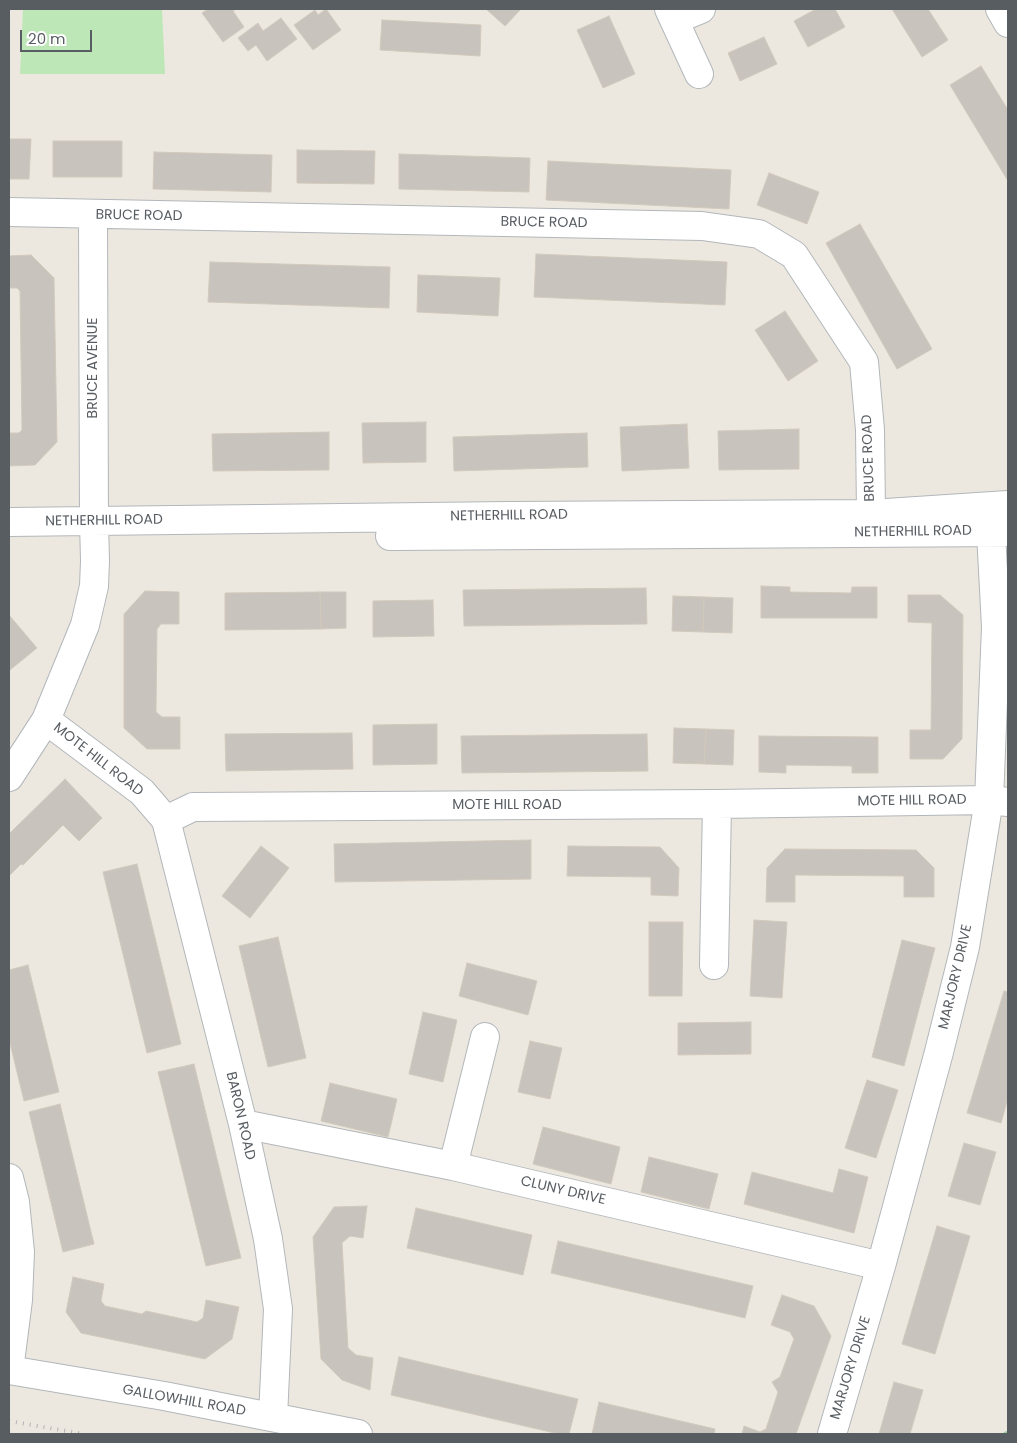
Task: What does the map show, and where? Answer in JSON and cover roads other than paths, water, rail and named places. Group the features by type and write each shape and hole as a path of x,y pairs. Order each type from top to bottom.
{"street":[{"path":"699,74 672,14 702,9"},
{"path":"1000,9 1008,22"},
{"name":"BRUCE ROAD","path":"9,212 702,226 759,234 794,256 864,362 870,430 871,514"},
{"name":"BRUCE AVENUE","path":"9,777 46,720 85,625 94,586 96,561 94,528 93,215"},
{"name":"NETHERHILL ROAD","path":"9,538 94,528 871,514 999,519"},
{"name":"NETHERHILL ROAD","path":"9,522 94,528 504,536 999,519"},
{"name":"MARJORY DRIVE","path":"832,1434 881,1266 939,1052 999,801 996,627 999,519"},
{"name":"MOTE HILL ROAD","path":"46,720 142,792 166,820 193,807 999,801"},
{"path":"714,965 716,804"},
{"name":"BARON ROAD","path":"166,820 243,1124 268,1239 278,1309 273,1417"},
{"path":"453,1166 485,1037"},
{"name":"CLUNY DRIVE","path":"243,1124 453,1166 881,1266"},
{"path":"9,1178 15,1202 20,1252 18,1300 9,1370"},
{"name":"GALLOWHILL ROAD","path":"9,1370 164,1396 358,1434"}],"railway":[{"path":"9,1421 84,1434"},
{"path":"9,1433 15,1434"}]}
